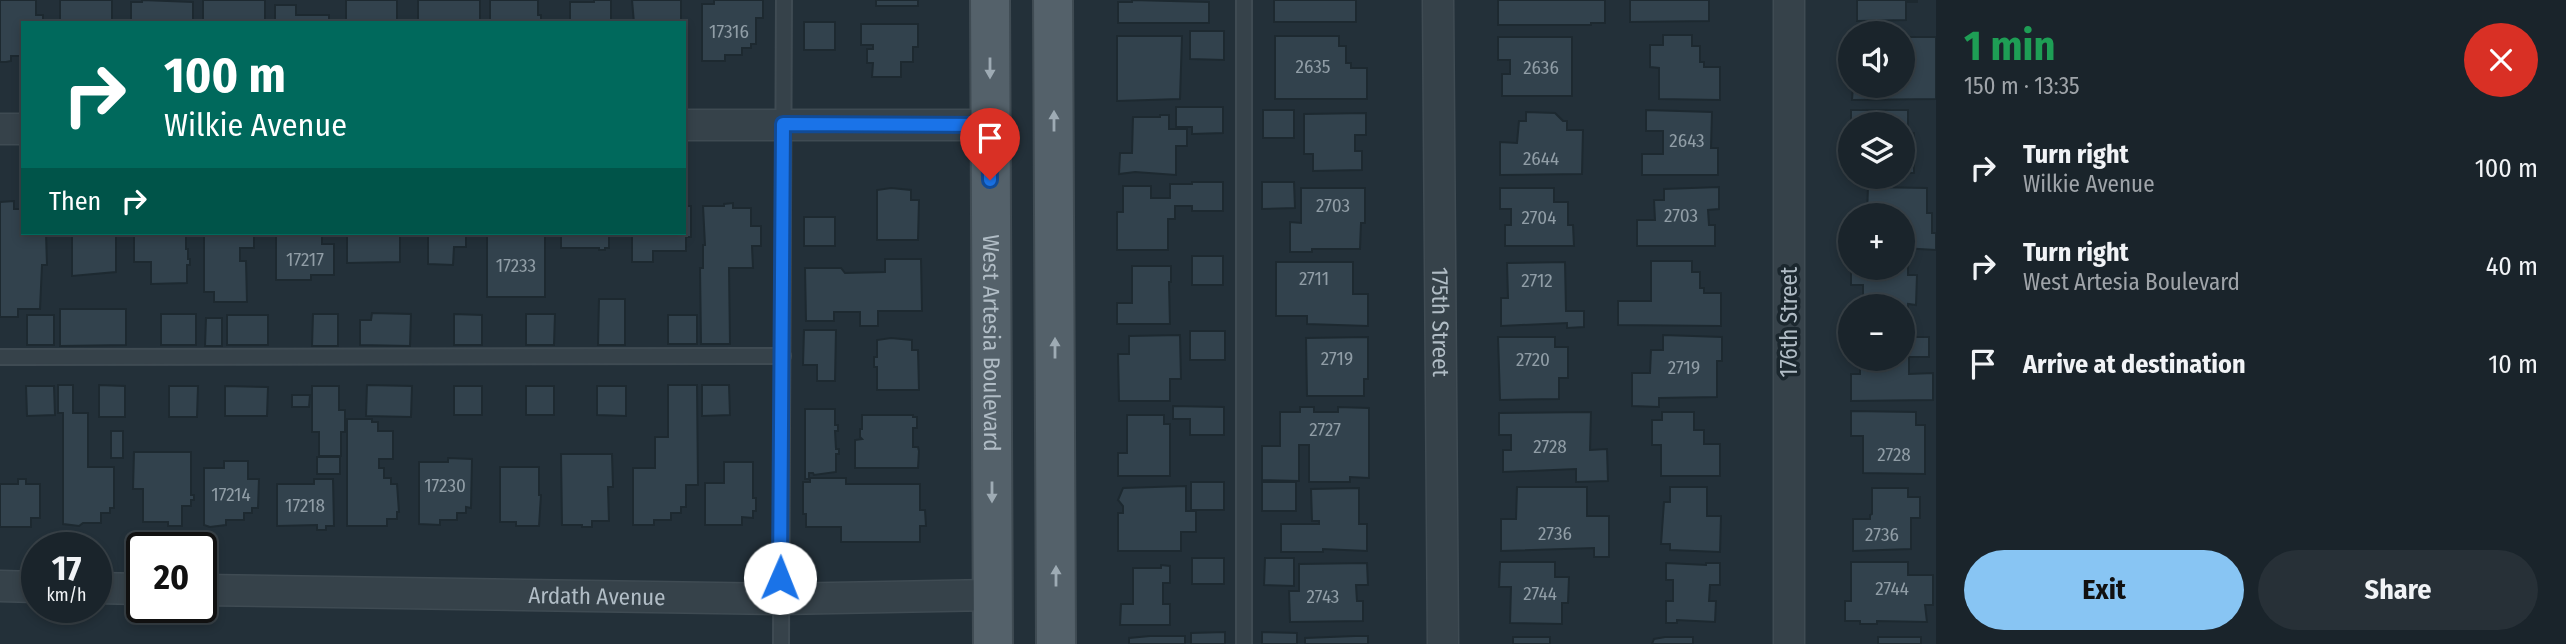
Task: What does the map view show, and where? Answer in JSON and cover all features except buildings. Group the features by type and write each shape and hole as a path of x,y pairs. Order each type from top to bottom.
{"main road":[{"name":"West Artesia Boulevard","path":"990,0 993,644"},
{"path":"1053,0 1056,644"}],"street":[{"name":"175th Street","path":"1438,0 1443,644"},
{"name":"176th Street","path":"1789,0 1789,644"},
{"path":"686,125 989,125"},
{"path":"0,130 21,129"},
{"path":"0,586 21,587"},
{"name":"Ardath Avenue","path":"217,590 780,599 993,595"}],"lane":[{"path":"781,644 784,0"},
{"path":"1244,0 1244,644"},
{"path":"0,357 783,356"}],"route":[{"path":"780,578 783,124 989,125 990,180"}]}
